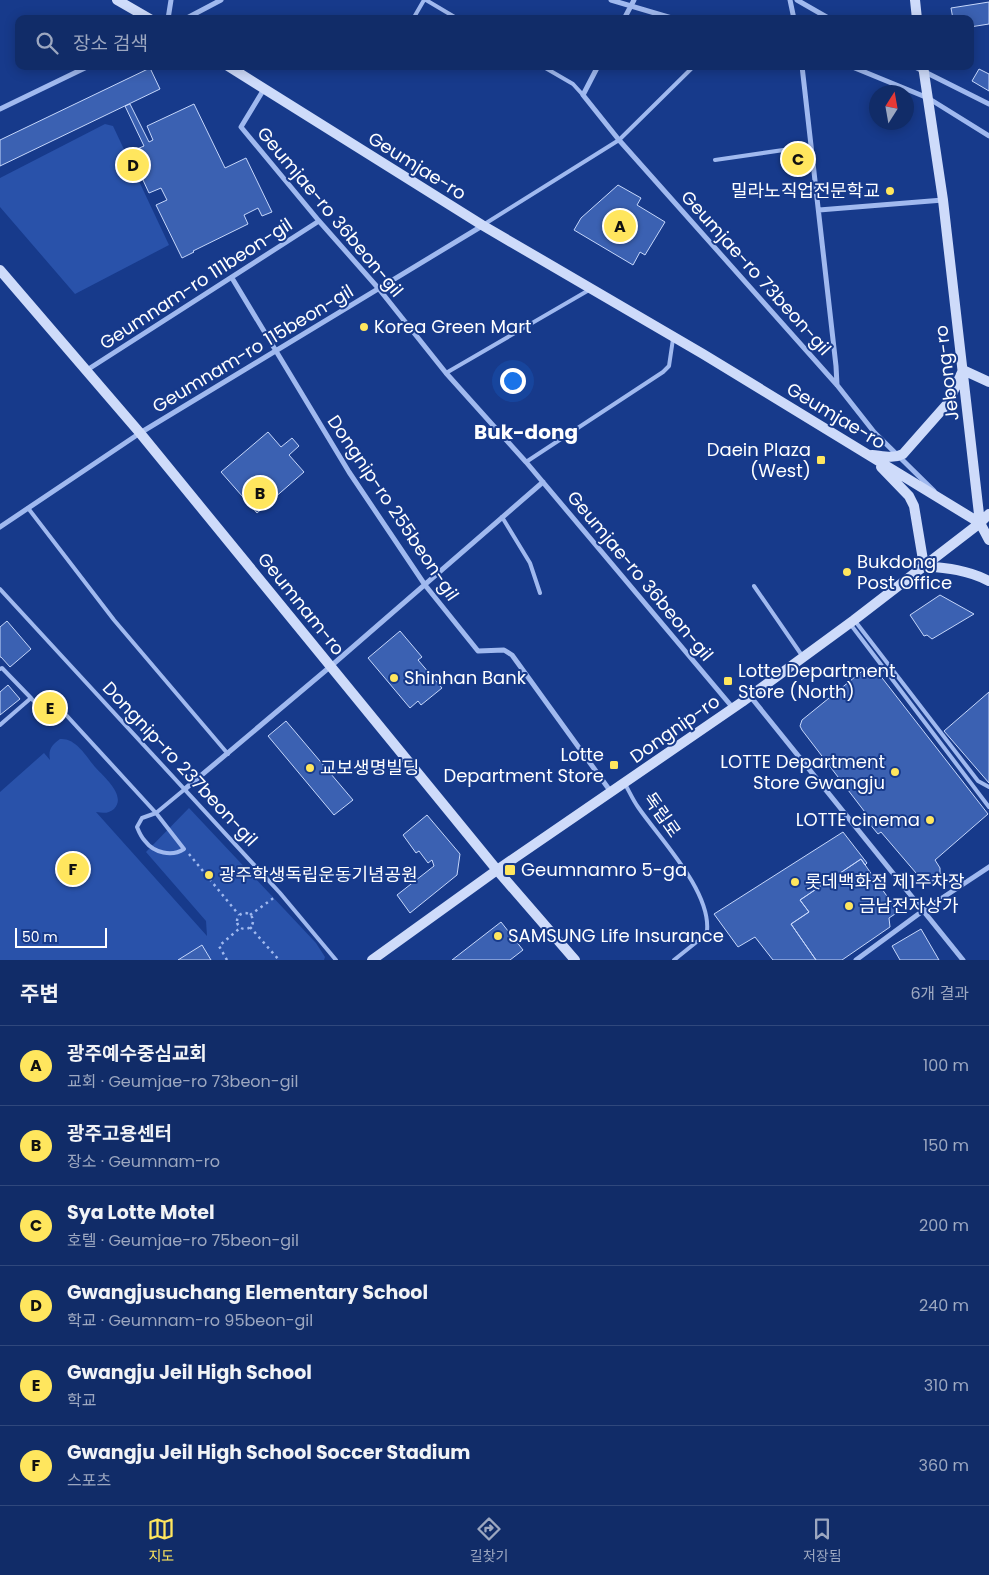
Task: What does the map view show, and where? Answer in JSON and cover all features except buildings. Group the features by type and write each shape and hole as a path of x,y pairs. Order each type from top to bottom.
{"street":[{"path":"117,0 143,15"},
{"path":"169,15 171,0"},
{"path":"193,15 221,0"},
{"path":"611,0 661,15"},
{"path":"626,15 634,0"},
{"path":"790,0 793,15"},
{"path":"797,0 823,15"},
{"path":"914,0 916,15"},
{"path":"0,109 81,70"},
{"name":"Geumjae-ro","path":"234,70 482,226 674,337 980,523"},
{"path":"583,94 596,70"},
{"path":"802,70 837,385"},
{"path":"862,70 928,98 989,136"},
{"name":"Jebong-ro","path":"923,70 943,200 980,523 989,540"},
{"path":"925,70 989,104"},
{"name":"Geumjae-ro 36beon-gil","path":"264,89 240,127 378,289 446,373 526,462 734,708"},
{"name":"Geumjae-ro 73beon-gil","path":"583,94 619,140 837,385 874,432 946,502"},
{"path":"819,210 943,200"},
{"name":"Geumnam-ro 111beon-gil","path":"87,370 319,221"},
{"name":"Geumnam-ro 115beon-gil","path":"0,527 140,432 482,226"},
{"name":"Geumnam-ro","path":"0,270 140,432 497,870 575,960"},
{"name":"Dongnip-ro 255beon-gil","path":"232,278 349,472 425,585 478,651 504,650 512,655 612,792"},
{"path":"868,454 888,457 898,456 912,444 948,403 963,370 989,382"},
{"path":"868,454 909,496 916,516 924,566 956,569 978,575 989,581"},
{"path":"185,789 331,666 542,482"},
{"name":"Dongnip-ro","path":"372,960 497,870 734,708 852,621 980,523 989,514"},
{"path":"750,696 963,960"},
{"path":"856,960 924,910 989,867"}],"lane":[{"path":"416,15 425,0 451,15"},
{"name":"Geumjae-ro 73beon-gil","path":"549,70 573,84 583,94"},
{"path":"482,226 619,140 690,70"},
{"path":"715,160 811,146"},
{"path":"446,373 591,289"},
{"path":"526,462 663,372 668,366 674,337"},
{"path":"28,508 114,620 228,754"},
{"path":"502,517 530,563 540,593"},
{"path":"754,586 803,657"},
{"name":"Dongnip-ro 237beon-gil","path":"0,589 280,893 336,960"},
{"path":"852,621 978,781 989,787"},
{"path":"852,621 989,807"},
{"path":"0,670 2,668 45,714 57,705 156,813 184,849 178,853 164,853 151,847 144,840 137,827 142,818 156,813 185,789"},
{"path":"0,725 31,698"},
{"name":"독립로","path":"624,784 637,806 695,888 706,916 707,931 674,960"}],"path":[{"path":"184,849 240,915"},
{"path":"250,915 280,893"},
{"path":"227,960 219,946 240,928 247,929 250,927 253,921 250,915 246,913 240,915 237,922 240,928"},
{"path":"250,927 279,960"}],"shaded area":[{"path":"105,124 113,126 169,245 75,294 0,207 0,178"},
{"path":"60,739 70,741 78,746 116,793 118,798 117,804 112,811 96,812 207,936 206,921 146,852 189,808 316,943 325,957 324,960 0,960 0,792 44,753 50,760 51,748"}],"place":[{"name":"Sya Lotte Motel","path":"798,159"},
{"name":"Gwangjusuchang Elementary School","path":"133,165"},
{"name":"밀라노직업전문학교","path":"890,191"},
{"name":"광주예수중심교회","path":"620,226"},
{"name":"Korea Green Mart","path":"364,327"},
{"name":"Daein Plaza (West)","path":"821,460"},
{"name":"광주고용센터","path":"260,493"},
{"name":"Bukdong Post Office","path":"847,572"},
{"name":"Shinhan Bank","path":"394,678"},
{"name":"Lotte Department Store (North)","path":"728,681"},
{"name":"Gwangju Jeil High School","path":"50,708"},
{"name":"Lotte Department Store","path":"614,765"},
{"name":"교보생명빌딩","path":"310,768"},
{"name":"LOTTE Department Store Gwangju","path":"895,772"},
{"name":"LOTTE cinema","path":"930,820"},
{"name":"Gwangju Jeil High School Soccer Stadium","path":"73,869"},
{"name":"Geumnamro 5-ga","path":"510,870"},
{"name":"광주학생독립운동기념공원","path":"209,875"},
{"name":"롯데백화점 제1주차장","path":"795,882"},
{"name":"금남전자상가","path":"849,906"},
{"name":"SAMSUNG Life Insurance","path":"498,936"}],"district":[{"name":"Buk-dong","path":"526,432"}]}
